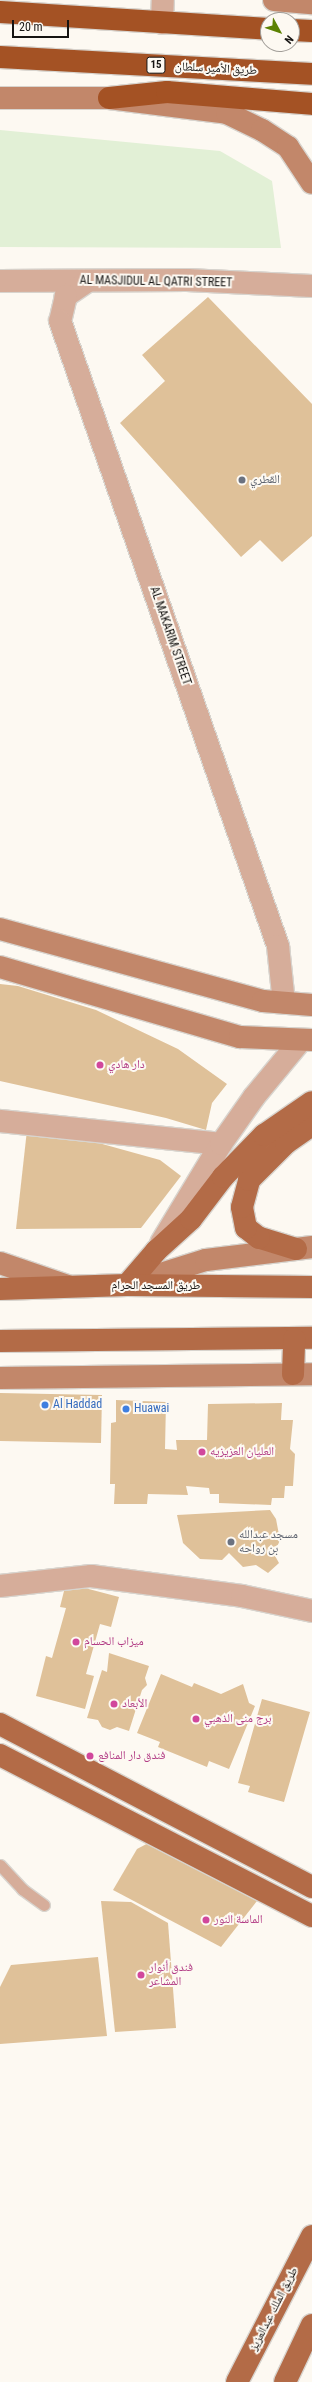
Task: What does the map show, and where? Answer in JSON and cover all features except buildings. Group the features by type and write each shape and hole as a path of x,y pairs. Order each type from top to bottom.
{"highway":[{"path":"0,12 162,24 260,29"},
{"path":"300,30 312,31"},
{"name":"طريق الأمير سلطان","path":"0,57 312,74"},
{"path":"109,98 167,92 312,104"}],"main road":[{"path":"127,1285 156,1251 191,1220 223,1178 264,1135 312,1102"},
{"path":"304,1248 259,1238 246,1228 242,1207 249,1180 286,1143 312,1126"},
{"name":"طريق المسجد الحرام","path":"0,1289 127,1285 312,1287"},
{"path":"0,1341 303,1338 302,1374"},
{"path":"0,1724 312,1887"},
{"path":"0,1756 312,1916"},
{"name":"طريق الملك عبدالعزيز","path":"237,2382 312,2236"},
{"path":"285,2382 312,2325"}],"street":[{"path":"162,24 163,0"},
{"path":"274,0 312,3"},
{"path":"0,98 109,98 227,113 262,130 288,148 312,183"},
{"name":"AL MASJIDUL AL QATRI STREET","path":"0,281 187,280 312,286"},
{"name":"AL MAKARIM STREET","path":"88,281 66,296 60,321 278,946 284,1003"},
{"path":"0,929 264,1001 312,1005"},
{"path":"0,967 240,1037 306,1040"},
{"path":"156,1251 221,1144 254,1097 306,1040"},
{"path":"0,1121 221,1144"},
{"path":"127,1285 206,1260 304,1248"},
{"path":"0,1263 72,1287"},
{"path":"0,1378 302,1374"},
{"path":"0,1586 91,1576 242,1596 312,1611"}],"lane":[{"path":"0,1865 22,1889 44,1905"}],"green space":[{"path":"0,130 220,151 272,181 281,248 0,247"}],"place":[{"name":"القطري","path":"242,480"},
{"name":"دار هادي","path":"100,1065"},
{"name":"Al Haddad","path":"45,1405"},
{"name":"Huawai","path":"126,1409"},
{"name":"العليان العزيزيه","path":"202,1452"},
{"name":"مسجد عبدالله بن رواحه","path":"231,1542"},
{"name":"ميزاب الحسام","path":"76,1642"},
{"name":"الأبعاد","path":"114,1704"},
{"name":"برج منى الذهبي","path":"196,1719"},
{"name":"فندق دار المنافع","path":"90,1756"},
{"name":"الماسة النور","path":"206,1920"},
{"name":"فندق أنوار المشاعر","path":"141,1975"}]}
